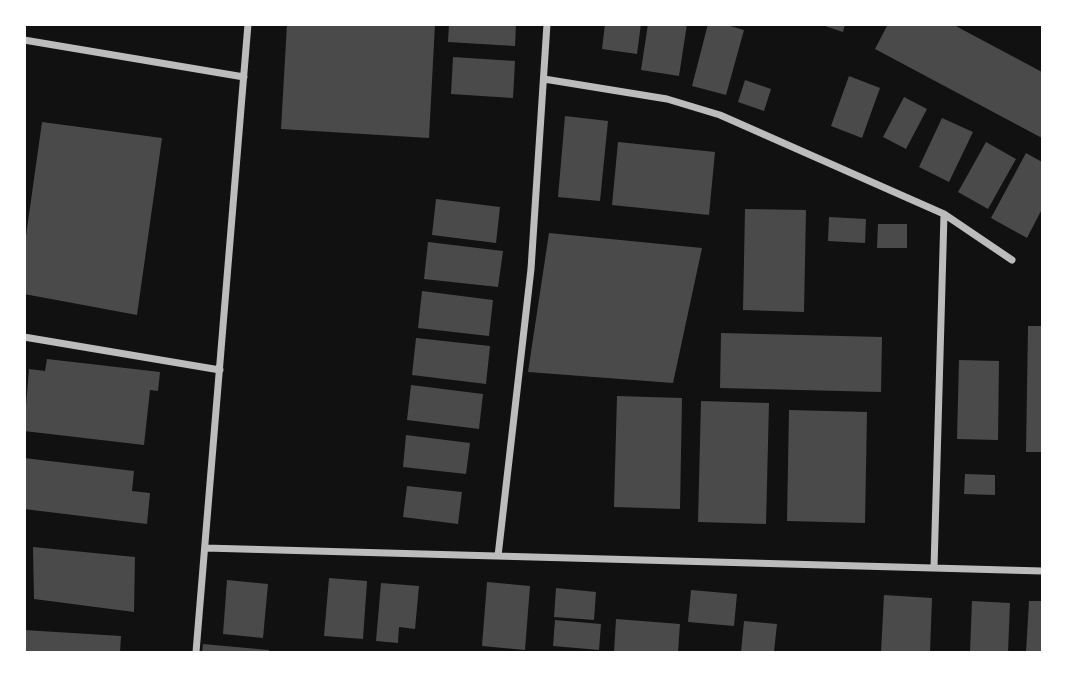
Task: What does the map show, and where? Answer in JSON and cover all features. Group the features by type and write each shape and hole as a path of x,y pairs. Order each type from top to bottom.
{"street":[{"path":"196,653 248,24"},
{"path":"498,556 531,270 547,24"},
{"path":"24,40 244,77"},
{"path":"544,79 667,99 720,115 944,214 1012,260"},
{"path":"934,568 944,214"},
{"path":"24,337 220,370"},
{"path":"205,548 1042,571"}],"building":[{"path":"287,24 435,24 429,138 281,129"},
{"path":"449,24 516,24 515,46 448,42"},
{"path":"605,24 641,24 637,54 602,49"},
{"path":"648,24 687,24 679,76 641,70"},
{"path":"708,24 723,24 744,30 726,95 692,86"},
{"path":"819,24 845,24 843,32"},
{"path":"888,24 952,24 1042,72 1042,138 875,49"},
{"path":"453,57 515,61 513,98 451,94"},
{"path":"849,76 880,88 862,138 831,126"},
{"path":"745,80 771,89 764,111 738,102"},
{"path":"904,97 927,109 906,149 883,137"},
{"path":"565,116 608,121 600,201 558,197"},
{"path":"942,118 973,132 949,182 919,167"},
{"path":"42,122 162,138 137,315 24,294 24,250"},
{"path":"618,142 715,152 709,215 612,205"},
{"path":"986,142 1016,159 988,209 958,192"},
{"path":"1026,153 1042,162 1042,209 1027,238 991,218"},
{"path":"436,199 500,207 496,243 432,235"},
{"path":"745,209 806,210 804,312 743,310"},
{"path":"829,217 866,219 865,243 828,241"},
{"path":"878,224 907,224 907,248 877,248"},
{"path":"549,233 702,248 673,383 528,372"},
{"path":"428,242 503,251 498,287 424,279"},
{"path":"422,291 493,300 489,336 418,328"},
{"path":"1028,326 1042,326 1042,452 1026,452"},
{"path":"721,333 882,337 881,392 720,388"},
{"path":"416,338 490,346 486,384 412,375"},
{"path":"47,359 160,372 158,391 150,390 144,445 24,431 29,369 45,371"},
{"path":"959,360 999,361 998,440 957,439"},
{"path":"411,385 483,394 479,429 407,420"},
{"path":"617,396 682,398 680,509 614,507"},
{"path":"701,401 769,403 766,524 698,522"},
{"path":"789,410 867,412 865,523 787,521"},
{"path":"406,435 470,443 466,474 403,467"},
{"path":"24,458 134,471 132,491 150,493 147,524 24,509"},
{"path":"965,474 995,475 995,495 964,494"},
{"path":"407,486 462,492 458,524 403,517"},
{"path":"33,547 135,557 134,612 34,599"},
{"path":"329,578 367,581 363,639 324,636"},
{"path":"227,580 268,584 263,638 223,634"},
{"path":"487,582 530,586 525,650 482,646"},
{"path":"381,583 419,586 415,629 399,627 398,643 376,641"},
{"path":"556,588 596,592 594,620 554,617"},
{"path":"691,590 737,594 734,626 688,622"},
{"path":"884,595 932,598 930,652 881,652"},
{"path":"972,601 1010,603 1008,652 970,652"},
{"path":"1029,601 1042,601 1042,652 1026,652"},
{"path":"616,619 680,624 678,652 614,652"},
{"path":"555,620 601,624 599,650 553,646"},
{"path":"744,621 777,624 774,652 741,652"},
{"path":"24,630 121,636 120,652 24,652"},
{"path":"203,644 269,650 269,652 202,652"}]}
